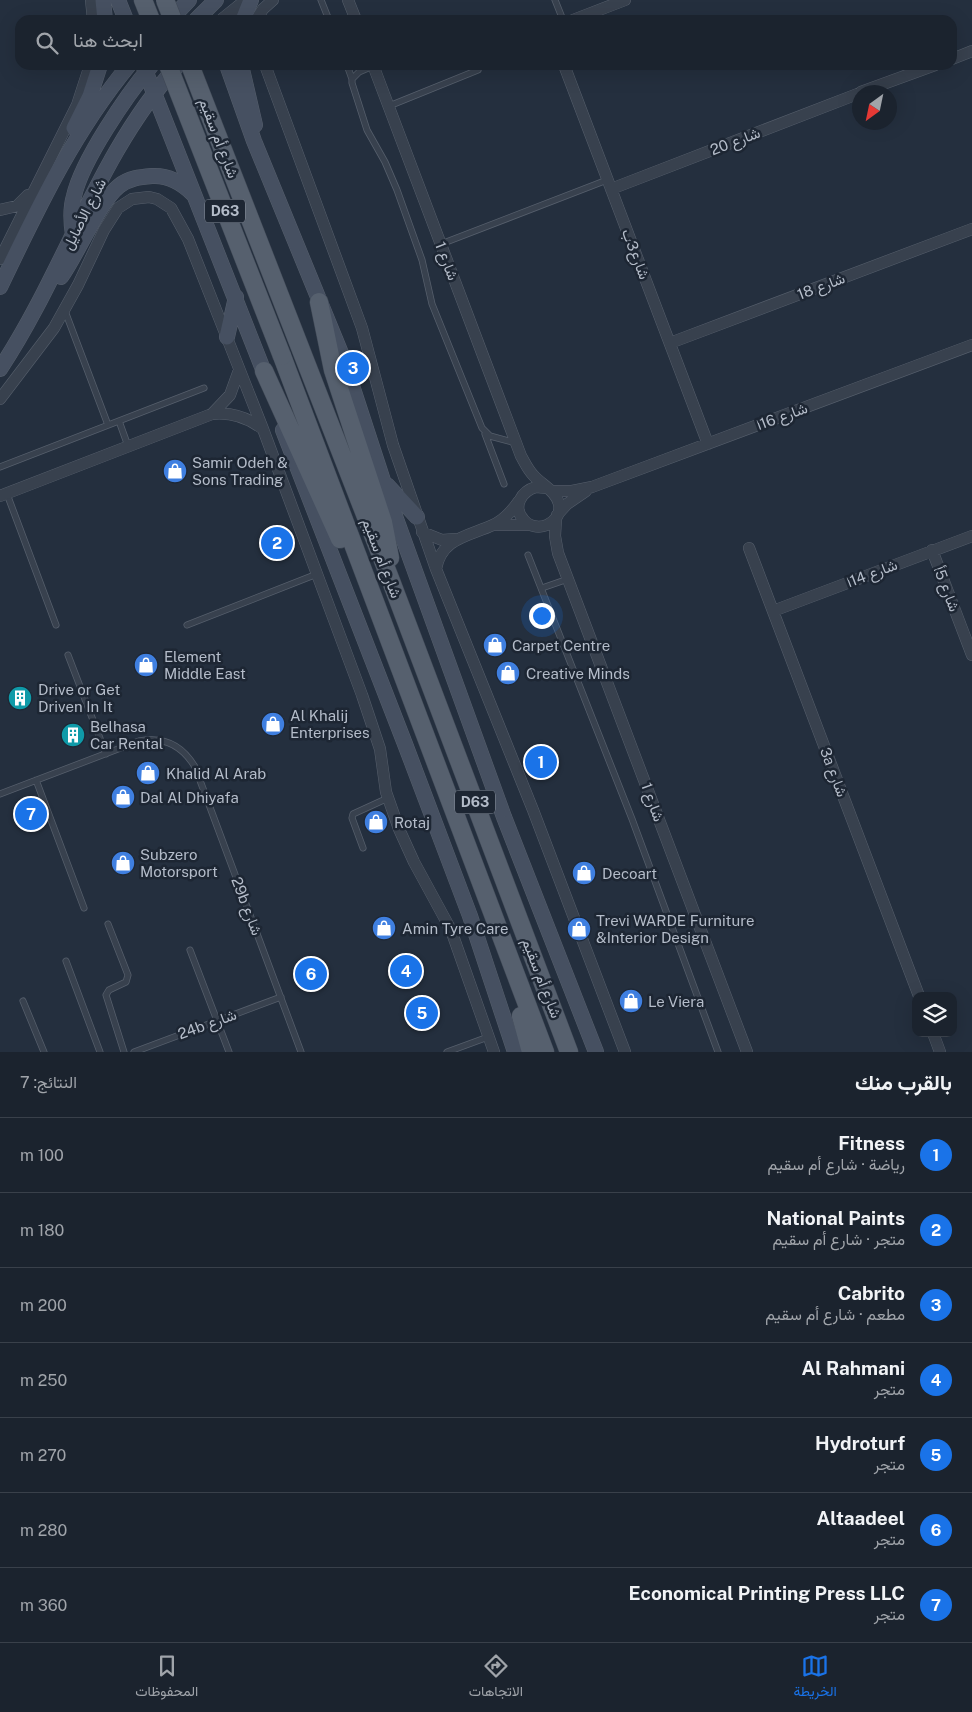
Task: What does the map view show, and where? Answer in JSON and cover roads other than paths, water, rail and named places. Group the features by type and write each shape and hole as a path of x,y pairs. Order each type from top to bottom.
{"main road":[{"path":"103,0 104,15"},
{"path":"118,0 124,15"},
{"path":"143,0 149,15"},
{"path":"165,0 170,15"},
{"path":"176,15 189,0"},
{"path":"185,15 193,0"},
{"path":"244,15 249,0"},
{"path":"0,287 64,158 98,70"},
{"path":"64,158 94,111 125,70"},
{"path":"73,235 72,206 80,178 145,70"},
{"path":"148,70 155,94 264,371 290,452 405,744 470,916 515,1052"},
{"path":"155,94 165,70"},
{"name":"شارع أم سقيم","path":"169,70 373,592 513,969 546,1052"},
{"name":"شارع الأصايل","path":"0,369 33,314 106,170 155,94 174,70"},
{"name":"شارع أم سقيم","path":"192,70 300,346 569,1052"},
{"path":"229,70 254,141 343,358 383,481 504,817 596,1052"},
{"path":"242,70 253,108 256,131 254,141"},
{"path":"33,314 65,271 107,200 120,185 139,176 159,176 182,185 196,200"},
{"path":"227,337 236,297"},
{"path":"319,302 333,370 386,534 390,581"},
{"path":"264,371 346,551 373,592"},
{"path":"383,481 417,517"},
{"path":"513,969 522,1020 531,1052"},
{"path":"559,1023 579,1052"}],"street":[{"path":"91,0 92,15"},
{"path":"230,15 249,0"},
{"path":"259,15 263,8 273,0"},
{"path":"348,0 354,15"},
{"path":"586,15 625,0"},
{"path":"957,57 972,51"},
{"path":"0,259 77,105 88,70"},
{"path":"268,70 362,328 393,445 422,532 533,810 625,1052"},
{"name":"شارع 1","path":"375,70 521,456 532,474 549,490"},
{"name":"شارع3ب","path":"566,70 708,444"},
{"name":"شارع 20","path":"881,85 922,70"},
{"name":"شارع 20","path":"609,185 852,96"},
{"path":"0,210 17,206 39,180"},
{"path":"0,398 43,345 65,311 112,214 125,202 132,199 157,199 171,208 183,228 227,337 317,574 376,735 388,798 406,846 451,930 494,1052"},
{"name":"شارع 18","path":"670,343 972,229"},
{"name":"شارع 16ا","path":"549,490 565,492 592,487 972,345"},
{"path":"212,414 230,395 239,370"},
{"path":"2,494 212,414 227,413 243,417 263,429"},
{"name":"شارع 1","path":"520,498 524,476 521,456"},
{"name":"شارع 16ا","path":"557,517 567,504 592,487"},
{"path":"422,532 442,540 455,539 493,525 510,512 530,488 549,490 559,502 557,517 547,526 493,525"},
{"path":"520,498 520,515 532,526"},
{"name":"شارع 1","path":"557,517 555,536 558,553 747,1052"},
{"name":"شارع 1","path":"532,526 558,553"},
{"name":"شارع 14ا","path":"773,611 972,536"},
{"path":"436,569 441,554 455,539"},
{"name":"3a شارع","path":"749,548 917,992"},
{"name":"شارع 5أ","path":"932,550 972,655"},
{"path":"934,1037 940,1052"}],"lane":[{"path":"321,0 327,15"},
{"path":"555,0 561,15"},
{"path":"348,70 367,130 388,168 422,260 432,304 504,484"},
{"path":"352,79 363,70"},
{"path":"388,106 478,70"},
{"path":"441,244 609,185"},
{"path":"65,311 108,425"},
{"path":"0,467 204,388"},
{"path":"119,421 128,446"},
{"path":"484,432 493,438 516,443"},
{"path":"2,494 56,625"},
{"path":"528,555 634,826 718,1052"},
{"path":"186,625 317,574"},
{"path":"542,588 568,579"},
{"path":"0,793 106,754 68,655"},
{"name":"29b شارع","path":"106,754 148,739 169,742 188,756 195,767 301,1052"},
{"path":"36,780 84,908"},
{"path":"363,848 352,818 353,814 388,798"},
{"path":"108,924 128,976 126,982 109,990 106,995 124,1052"},
{"path":"190,950 230,1052"},
{"path":"66,961 100,1052"},
{"name":"24b شارع","path":"134,1052 281,997"},
{"path":"23,1001 44,1052"},
{"path":"447,1052 488,1037"}],"place":[{"name":"Cabrito","path":"353,368"},
{"name":"Samir Odeh & Sons Trading","path":"175,471"},
{"name":"National Paints","path":"277,543"},
{"name":"Carpet Centre","path":"495,645"},
{"name":"Element Middle East","path":"146,665"},
{"name":"Creative Minds","path":"508,673"},
{"name":"Drive or Get Driven In It","path":"20,698"},
{"name":"Al Khalij Enterprises","path":"273,724"},
{"name":"Belhasa Car Rental","path":"73,735"},
{"name":"Fitness","path":"541,762"},
{"name":"Khalid Al Arab","path":"148,773"},
{"name":"Dal Al Dhiyafa","path":"123,797"},
{"name":"Economical Printing Press LLC","path":"31,814"},
{"name":"Rotaj","path":"376,822"},
{"name":"Subzero Motorsport","path":"123,863"},
{"name":"Decoart","path":"584,873"},
{"name":"Amin Tyre Care","path":"384,928"},
{"name":"Trevi WARDE Furniture &Interior Design","path":"579,929"},
{"name":"Al Rahmani","path":"406,971"},
{"name":"Altaadeel","path":"311,974"},
{"name":"Le Viera","path":"631,1001"},
{"name":"Hydroturf","path":"422,1013"}]}
